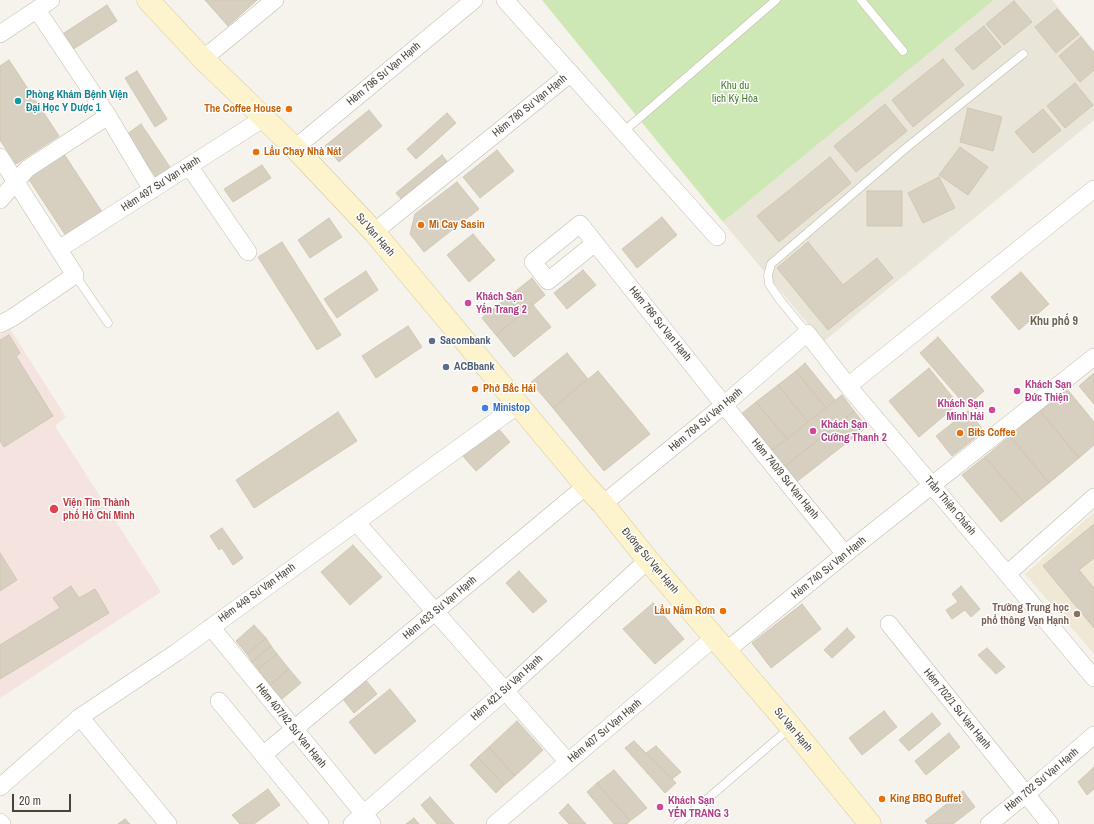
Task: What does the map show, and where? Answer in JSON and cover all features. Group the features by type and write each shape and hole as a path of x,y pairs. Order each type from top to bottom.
{"street":[{"path":"0,34 51,0"},
{"name":"Sư Vạn Hạnh","path":"148,0 203,59 295,148 374,232 586,486"},
{"path":"203,59 275,0"},
{"name":"Hẻm 796 Sư Vạn Hạnh","path":"295,148 474,0"},
{"path":"505,0 572,73"},
{"path":"37,10 108,116 152,190"},
{"name":"Hẻm 780 Sư Vạn Hạnh","path":"374,232 572,73 717,237"},
{"path":"0,200 27,168 108,116"},
{"name":"Hẻm 497 Sư Vạn Hạnh","path":"59,249 264,118"},
{"path":"0,157 75,275 12,318 0,324"},
{"path":"189,166 248,252"},
{"path":"848,386 1094,188"},
{"name":"Hẻm 766 Sư Vạn Hạnh","path":"595,243 724,405"},
{"name":"Trần Thiện Chánh","path":"806,333 848,386 1094,678"},
{"name":"Hẻm 764 Sư Vạn Hạnh","path":"603,504 724,405 806,333"},
{"name":"Hẻm 740 Sư Vạn Hạnh","path":"720,644 845,554 1094,357"},
{"name":"Hẻm 449 Sư Vạn Hạnh","path":"0,787 80,717 177,652 518,405"},
{"name":"Hẻm 740/9 Sư Vạn Hạnh","path":"724,405 845,554"},
{"name":"Đường Sư Vạn Hạnh","path":"586,486 603,504 648,560 720,644"},
{"name":"Hẻm 433 Sư Vạn Hạnh","path":"263,755 586,486"},
{"path":"1007,574 1094,497"},
{"path":"356,522 568,762"},
{"name":"Hẻm 421 Sư Vạn Hạnh","path":"362,821 648,560"},
{"name":"Hẻm 702/1 Sư Vạn Hạnh","path":"889,624 1025,795 1050,824"},
{"name":"Hẻm 407/42 Sư Vạn Hạnh","path":"211,627 294,730 362,821"},
{"name":"Sư Vạn Hạnh","path":"720,644 791,727 870,824"},
{"name":"Hẻm 407 Sư Vạn Hạnh","path":"495,824 568,762 720,644"},
{"path":"219,701 320,824"},
{"path":"80,717 168,824"},
{"name":"Hẻm 702 Sư Vạn Hạnh","path":"989,824 1094,735"}],"lane":[{"path":"623,132 776,0"},
{"path":"861,0 903,50"},
{"path":"806,333 769,284 768,275 770,264 906,148 1023,54"},
{"path":"75,275 108,323"},
{"path":"678,824 791,727"}],"shaded area":[{"path":"994,0 1052,0 1094,51 1094,120 823,342 723,222"},
{"name":"Viện Tim Thành phố Hồ Chí Minh","path":"10,329 66,417 55,426 161,592 0,698 0,334"},
{"name":"Trường Trung học phổ thông Vạn Hạnh","path":"1094,512 1094,654 1025,574"}],"green space":[{"name":"Khu du lịch Kỳ Hòa","path":"542,0 994,0 723,222"}],"building":[{"path":"205,0 257,0 228,26"},
{"path":"1014,1 1032,22 1004,45 986,24"},
{"path":"107,5 117,21 72,50 61,35"},
{"path":"1057,9 1079,34 1056,53 1035,27"},
{"path":"984,26 1001,47 973,70 955,49"},
{"path":"1081,37 1094,53 1094,70 1080,82 1059,56"},
{"path":"943,59 964,85 913,127 892,100"},
{"name":"Phòng Khám Bệnh Viện Đại Học Y Dược 1","path":"9,60 59,136 16,164 0,140 0,66"},
{"path":"137,71 167,119 155,127 125,78"},
{"path":"1075,83 1093,105 1065,128 1047,106"},
{"path":"885,104 907,131 856,172 834,146"},
{"path":"968,108 1002,117 993,151 960,142"},
{"path":"1043,109 1061,130 1033,153 1015,132"},
{"path":"369,110 382,126 339,162 325,146"},
{"path":"447,113 456,123 416,159 407,149"},
{"path":"141,124 174,173 160,183 127,134"},
{"path":"960,147 988,167 968,195 939,175"},
{"path":"497,150 514,171 480,198 463,177"},
{"path":"64,154 102,212 66,236 28,178"},
{"path":"442,155 449,164 403,201 396,193"},
{"path":"830,157 851,183 779,242 757,216"},
{"path":"262,165 271,178 233,202 224,189"},
{"path":"939,177 955,208 923,223 908,193"},
{"path":"457,182 479,209 424,252 410,234 415,214"},
{"path":"867,191 902,191 902,226 867,226"},
{"path":"662,217 677,235 637,268 622,249"},
{"path":"329,218 342,237 310,258 298,240"},
{"path":"473,234 495,260 469,282 447,255"},
{"path":"282,242 341,335 317,350 258,257"},
{"path":"808,242 843,285 877,258 893,278 828,330 777,268"},
{"path":"583,270 596,285 567,309 554,293"},
{"path":"366,271 378,290 337,318 324,299"},
{"path":"1021,272 1049,304 1019,330 991,297"},
{"path":"532,278 545,295 496,335 482,318"},
{"path":"533,305 551,327 514,357 496,335"},
{"path":"408,326 422,347 376,378 362,356"},
{"path":"9,335 20,353 16,356 53,416 4,447 0,441 0,340"},
{"path":"938,337 984,391 966,406 920,353"},
{"path":"567,353 588,379 553,408 531,382"},
{"path":"805,363 835,400 826,408 796,371"},
{"path":"929,368 958,404 919,437 889,401"},
{"path":"598,371 650,434 604,471 553,408"},
{"path":"796,371 826,408 808,422 778,385"},
{"path":"1094,373 1094,404 1079,386"},
{"path":"778,385 808,422 787,439 756,402"},
{"path":"1067,389 1094,422 1094,445 1079,458 1040,411"},
{"name":"Khách Sạn Cường Thanh 2","path":"842,395 854,411 783,468 770,452"},
{"path":"756,402 787,439 770,452 740,415"},
{"path":"854,411 867,427 795,483 783,468"},
{"name":"Bits Coffee","path":"968,411 984,431 952,456 936,436"},
{"path":"1040,411 1079,458 1049,483 1010,436"},
{"path":"338,412 357,441 254,508 236,480"},
{"path":"496,426 510,442 476,471 462,455"},
{"path":"1010,436 1049,483 1024,503 985,457"},
{"path":"985,457 1024,503 1001,522 962,475"},
{"path":"1094,524 1094,558 1079,570 1094,588 1094,628 1043,566"},
{"path":"222,528 243,558 233,565 222,548 219,550 210,536"},
{"path":"353,545 382,577 350,605 321,572"},
{"path":"0,553 17,580 0,591"},
{"path":"519,571 547,601 533,613 506,583"},
{"path":"71,586 79,598 95,589 109,613 0,679 0,645 60,608 53,598"},
{"path":"961,586 980,609 971,617 965,610 952,619 946,610 958,602 952,594"},
{"path":"653,603 684,639 655,664 623,629"},
{"path":"802,604 821,629 771,668 752,643"},
{"path":"254,625 266,638 247,654 236,641"},
{"path":"847,628 855,637 832,658 824,650"},
{"path":"266,638 271,646 252,662 247,654"},
{"path":"271,646 277,654 258,669 252,662"},
{"path":"987,648 1005,667 996,674 978,655"},
{"path":"277,654 289,669 270,685 258,669"},
{"path":"289,669 301,683 282,699 270,685"},
{"path":"365,679 377,694 354,713 342,698"},
{"path":"390,689 416,721 375,754 349,722"},
{"path":"884,711 897,727 862,755 849,738"},
{"path":"932,713 941,724 909,751 899,740"},
{"path":"517,721 543,750 515,776 489,747"},
{"path":"949,733 960,747 926,775 915,761"},
{"path":"634,741 676,783 665,793 625,748"},
{"path":"656,746 681,772 672,779 646,753"},
{"path":"489,747 515,776 504,785 478,757"},
{"path":"478,757 504,785 496,793 470,765"},
{"path":"1094,767 1094,789 1087,795 1078,782"},
{"path":"614,770 647,808 630,821 597,783"},
{"path":"597,783 630,821 627,824 614,824 587,792"},
{"path":"268,789 280,805 254,824 240,824 232,815"},
{"path":"963,791 975,807 953,824 928,824 925,821"},
{"path":"430,797 454,824 437,824 421,805"},
{"path":"568,804 586,824 569,824 559,813"},
{"path":"414,818 419,824 406,824"},
{"path":"125,819 130,824 118,824"}],"place":[{"name":"Phòng Khám Bệnh Viện Đại Học Y Dược 1","path":"18,101"},
{"name":"The Coffee House","path":"289,109"},
{"name":"Lẩu Chay Nhà Nát","path":"256,152"},
{"name":"Mì Cay Sasin","path":"421,225"},
{"name":"Khách Sạn Yến Trang 2","path":"468,303"},
{"name":"Sacombank","path":"432,341"},
{"name":"ACBbank","path":"446,367"},
{"name":"Phở Bắc Hải","path":"475,389"},
{"name":"Khách Sạn Đức Thiện","path":"1017,391"},
{"name":"Ministop","path":"485,408"},
{"name":"Khách Sạn Minh Hải","path":"992,410"},
{"name":"Khách Sạn Cường Thanh 2","path":"813,431"},
{"name":"Bits Coffee","path":"960,433"},
{"name":"Viện Tim Thành phố Hồ Chí Minh","path":"54,509"},
{"name":"Lẩu Nấm Rơm","path":"723,611"},
{"name":"Trường Trung học phổ thông Vạn Hạnh","path":"1077,614"},
{"name":"King BBQ Buffet","path":"882,799"},
{"name":"Khách Sạn YẾN TRANG 3","path":"660,807"}],"district":[{"name":"Khu phố 9","path":"1054,322"}]}
